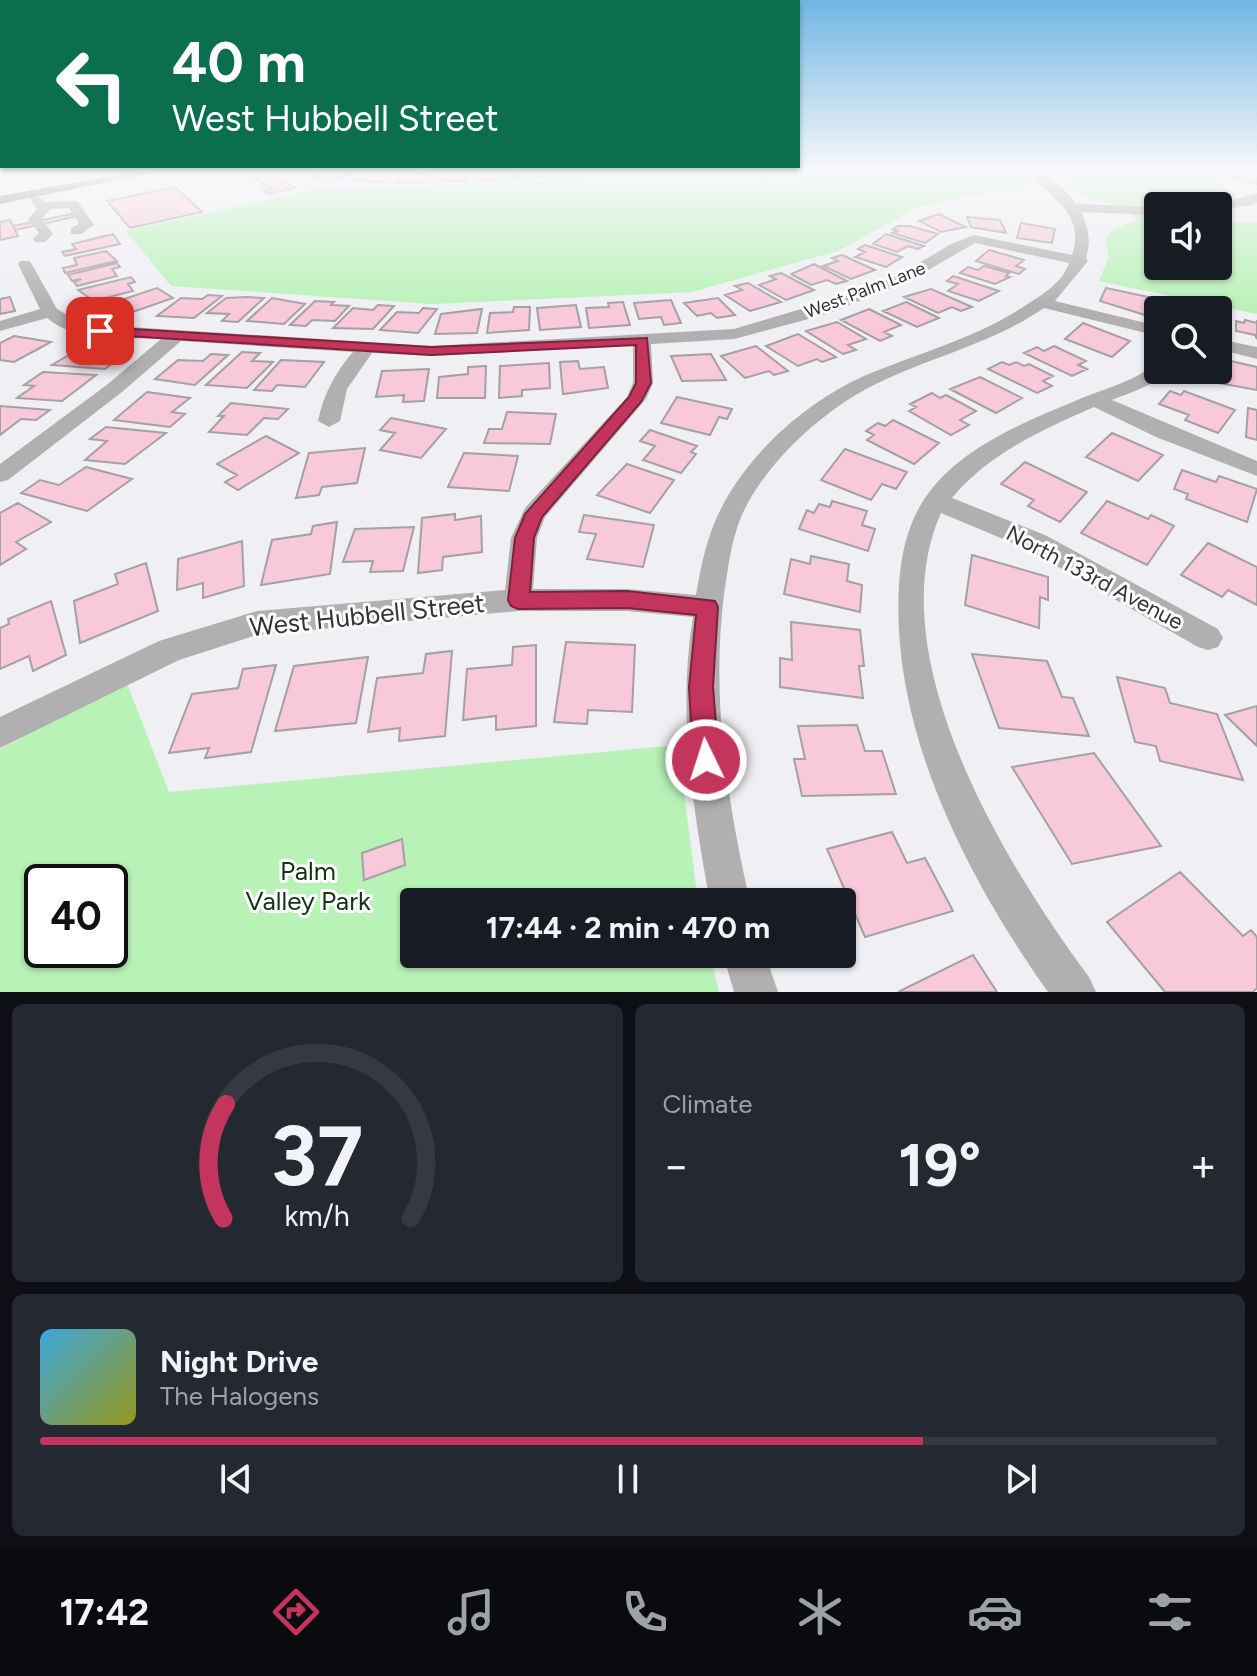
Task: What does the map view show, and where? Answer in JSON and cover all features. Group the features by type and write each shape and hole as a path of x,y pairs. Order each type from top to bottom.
{"street":[{"path":"36,218 46,234 40,239"},
{"path":"57,218 69,233"},
{"path":"727,888 717,845 706,760 701,687 708,607 720,541 731,513 796,430 864,382 1005,325 1057,294 1081,261 1084,233 1077,218"},
{"name":"West Palm Lane","path":"49,312 60,323 81,329 431,351 642,341 734,334 765,327 901,280 931,265 959,244 974,239 1081,261"},
{"path":"0,326 49,312 25,264"},
{"path":"1044,303 1144,328"},
{"path":"0,475 115,388 179,333"},
{"path":"518,600 524,538 534,514 636,399 643,383 642,341"},
{"path":"329,421 333,394 345,373 367,347"},
{"path":"1232,347 1257,353"},
{"path":"1074,992 997,876 970,822 922,690 909,616 911,582 918,538 935,501 979,460 1018,437 1144,380"},
{"path":"1095,400 1164,432 1257,469"},
{"name":"North 133rd Avenue","path":"935,501 1036,542 1208,638"},
{"name":"West Hubbell Street","path":"0,733 170,650 257,623 518,600 627,600 708,607"},
{"path":"748,968 756,992"}],"green space":[{"path":"184,218 898,218 838,251 692,292 433,304 171,286 126,231"},
{"path":"1136,218 1144,218 1144,280 1232,280 1232,222 1257,223 1257,314 1232,309 1232,296 1171,296 1099,281 1109,256 1105,238"},
{"name":"Palm Valley Park","path":"126,681 169,792 678,745 696,888 400,888 400,968 713,968 719,992 0,992 0,749"}],"building":[{"path":"50,218 68,218 15,230 13,226"},
{"path":"122,218 174,218 130,228"},
{"path":"948,218 966,227 941,232 919,221"},
{"path":"968,218 1000,220 1006,233 971,227"},
{"path":"10,220 18,236 0,240 0,222"},
{"path":"1021,223 1055,229 1052,243 1017,238"},
{"path":"898,226 938,234 925,243 892,233 898,231 893,229"},
{"path":"113,234 120,244 65,256 62,252 76,249 72,244"},
{"path":"886,234 924,246 918,249 908,246 897,252 873,244"},
{"path":"865,245 902,257 886,267 855,257 865,252 858,249"},
{"path":"989,250 1024,260 1016,266 1025,269 1019,274 976,261"},
{"path":"106,251 117,261 65,273 63,268 77,265 74,258"},
{"path":"842,255 875,270 851,279 823,266 838,261 832,258"},
{"path":"117,263 120,267 112,269 117,276 77,286 74,282 81,279 72,281 68,275"},
{"path":"814,264 847,281 836,284 827,280 811,285 791,274"},
{"path":"984,266 1009,273 1006,276 1010,277 995,284 960,273 968,267 978,270"},
{"path":"781,273 814,290 786,300 759,285 776,279 770,276"},
{"path":"953,276 999,291 979,301 948,291 958,284 947,281"},
{"path":"131,277 135,282 128,284 133,291 85,303 82,299 88,297 78,290"},
{"path":"748,283 781,302 750,311 725,295 742,290 735,286"},
{"path":"157,288 173,298 130,313 122,307 98,315 91,310"},
{"path":"1106,288 1144,296 1144,315 1100,301"},
{"path":"931,289 972,307 961,311 952,307 938,313 904,297"},
{"path":"208,295 222,296 194,318 157,316 181,298 202,299"},
{"path":"10,297 15,311 0,314 0,299"},
{"path":"226,298 264,298 238,322 222,321 229,314 207,313"},
{"path":"272,298 305,304 284,324 247,321"},
{"path":"718,298 735,315 717,318 711,313 697,316 684,303"},
{"path":"671,300 681,323 664,325 661,317 639,319 634,303"},
{"path":"315,301 349,306 335,321 312,320 306,326 290,325"},
{"path":"623,302 630,325 589,328 586,308 609,307 608,303"},
{"path":"906,302 939,318 917,327 883,311"},
{"path":"378,305 394,306 373,329 333,328 353,308 373,310"},
{"path":"576,305 581,327 540,330 537,308"},
{"path":"514,307 530,307 529,330 487,333 490,313 513,312"},
{"path":"423,308 437,309 418,333 380,330 397,312 419,313"},
{"path":"482,309 477,333 435,334 441,314"},
{"path":"869,309 901,325 884,332 892,336 880,341 841,320"},
{"path":"1245,320 1257,323 1257,339 1255,335 1236,331 1236,321 1244,323"},
{"path":"837,322 866,339 848,345 856,350 843,354 806,331"},
{"path":"1083,323 1130,341 1112,357 1065,339"},
{"path":"798,334 836,357 822,362 817,359 798,366 766,346"},
{"path":"14,336 51,342 14,362 0,360 0,343"},
{"path":"91,342 123,345 105,358 119,358 105,369 52,365"},
{"path":"756,346 788,371 774,375 769,371 745,378 721,356"},
{"path":"1054,346 1086,361 1078,365 1087,369 1072,376 1024,353 1037,347 1044,351"},
{"path":"242,352 260,353 252,361 273,362 247,388 206,385"},
{"path":"211,354 228,355 195,385 155,379 178,360 203,361"},
{"path":"711,354 726,380 682,381 671,356"},
{"path":"281,360 324,362 305,387 277,385 272,391 254,390"},
{"path":"578,361 580,369 604,367 608,388 563,394 560,362"},
{"path":"1232,361 1257,367 1257,390 1224,384 1232,384"},
{"path":"1002,362 1009,365 1016,362 1024,366 1029,364 1053,376 1043,381 1052,386 1037,393 988,369"},
{"path":"549,363 550,388 522,390 522,396 499,398 500,366"},
{"path":"486,366 485,398 437,398 439,377 468,374 468,367"},
{"path":"429,369 424,401 403,402 404,395 376,397 382,371"},
{"path":"43,372 96,375 62,401 17,398 34,386 24,385"},
{"path":"980,377 1022,398 996,413 950,389"},
{"path":"1170,391 1181,395 1184,391 1235,410 1218,433 1185,420 1189,415 1159,404"},
{"path":"147,392 190,398 172,412 185,414 170,427 114,420"},
{"path":"932,393 940,398 946,395 976,411 960,420 969,425 951,435 909,411 916,407 910,404"},
{"path":"677,397 732,409 727,419 719,417 710,435 661,423"},
{"path":"231,403 288,409 278,419 264,418 247,435 209,432 224,416 218,416"},
{"path":"0,406 50,410 36,420 21,419 0,435"},
{"path":"1248,408 1257,410 1257,440 1246,437"},
{"path":"507,412 556,414 550,444 484,443 489,429 502,429"},
{"path":"391,418 446,429 421,458 380,450 395,433 380,430"},
{"path":"893,420 939,443 914,464 867,440 874,435 866,431 878,423 885,426"},
{"path":"106,427 166,433 125,464 85,460 107,441 90,439"},
{"path":"650,430 697,446 691,452 696,454 681,473 643,460 655,446 640,441"},
{"path":"1112,433 1163,455 1138,481 1086,457"},
{"path":"266,436 299,453 238,490 225,482 237,475 217,464"},
{"path":"365,448 357,483 322,487 319,495 296,498 309,453"},
{"path":"845,449 907,472 896,489 882,484 871,500 821,480"},
{"path":"464,453 518,456 509,491 448,487"},
{"path":"1025,462 1087,492 1060,522 1028,506 1034,500 1001,484"},
{"path":"627,464 674,480 650,513 597,495"},
{"path":"86,467 132,479 87,511 21,493 40,480 59,485"},
{"path":"1182,470 1216,482 1219,476 1257,489 1247,522 1186,499 1188,494 1174,489"},
{"path":"832,501 867,511 862,525 875,529 868,551 799,529 807,510 814,513 819,504 830,507"},
{"path":"1107,501 1148,519 1151,515 1174,526 1147,565 1081,533"},
{"path":"18,503 51,522 16,542 26,549 0,565 0,513"},
{"path":"455,514 455,520 481,516 482,552 443,557 442,570 418,573 422,518"},
{"path":"584,515 654,525 643,567 587,559 596,534 579,532"},
{"path":"337,522 330,574 261,585 272,540 311,534 313,526"},
{"path":"414,527 403,571 370,572 373,561 343,562 355,529"},
{"path":"242,541 244,586 203,598 203,583 177,590 178,559"},
{"path":"1208,543 1257,567 1257,605 1228,590 1222,597 1181,575"},
{"path":"972,555 1048,577 1048,600 1040,597 1039,628 965,605"},
{"path":"811,556 849,564 847,581 862,585 860,612 784,594 791,559 810,564"},
{"path":"146,563 158,611 80,643 74,601 118,584 115,574"},
{"path":"51,601 66,655 33,671 29,656 0,669 0,628 9,624 8,619"},
{"path":"791,622 860,630 864,666 859,666 863,698 780,687 780,658 792,660"},
{"path":"566,642 635,645 632,712 588,710 587,724 554,722"},
{"path":"536,645 536,726 496,730 496,716 463,720 467,669 512,665 513,647"},
{"path":"452,651 445,736 399,741 400,728 368,732 377,678 423,673 426,654"},
{"path":"972,654 1047,661 1062,697 1073,698 1089,736 999,728"},
{"path":"368,657 356,723 275,731 294,666"},
{"path":"276,665 251,752 205,758 209,748 169,753 192,694 238,688 243,669"},
{"path":"1117,677 1165,688 1170,703 1217,714 1243,780 1160,761 1156,746 1135,742"},
{"path":"1257,706 1257,746 1225,715"},
{"path":"857,725 865,751 882,751 896,794 802,796 794,759 805,759 798,726"},
{"path":"1094,753 1161,846 1072,864 1012,767"},
{"path":"892,832 907,863 925,858 953,911 865,937 856,916 856,888 844,888 827,849"},
{"path":"402,839 405,865 364,880 362,853"},
{"path":"1180,872 1243,936 1251,930 1257,937 1257,988 1253,992 1165,992 1107,922"},
{"path":"973,955 997,992 898,992"}],"route":[{"path":"100,331 179,333 431,351 642,341 643,383 636,399 534,514 524,538 518,600 627,600 708,607 701,687 706,760"}]}
